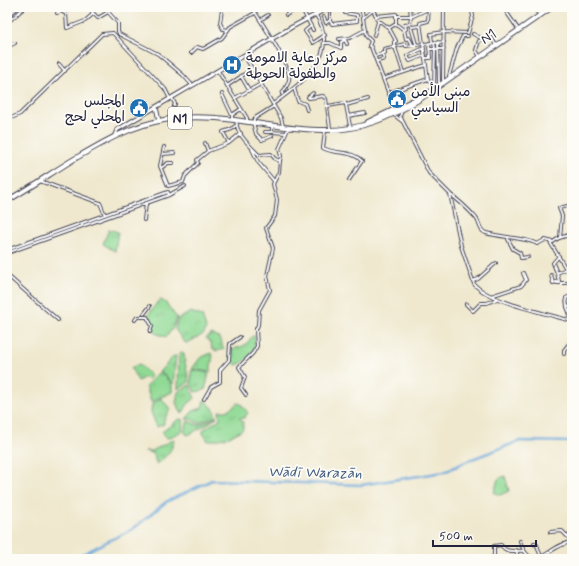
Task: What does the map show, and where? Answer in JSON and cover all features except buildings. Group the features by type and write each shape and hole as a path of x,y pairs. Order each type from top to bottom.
{"highway":[{"name":"N1","path":"400,109 419,98 549,7"},
{"name":"N1","path":"400,109 552,7"},
{"path":"393,113 400,109"},
{"name":"N1","path":"7,199 84,152 115,135 140,125 159,121 197,117 234,118 283,126 330,128 368,122 393,113"},
{"name":"N1","path":"283,126 288,128 325,130 362,126 393,113"},
{"name":"N1","path":"7,199 84,152"}],"main road":[{"path":"115,135 117,130 244,55 330,7"},
{"path":"156,107 159,121"}],"street":[{"path":"7,17 18,7"},
{"path":"7,23 25,7"},
{"path":"92,7 93,14 98,18 108,12 118,23 119,34 158,54 183,75 192,86"},
{"path":"252,7 272,40 289,77 282,94"},
{"path":"288,7 291,12"},
{"path":"292,7 297,8 308,19 313,30"},
{"path":"330,7 330,21"},
{"path":"361,7 366,36 370,41 369,46 371,47 375,56 382,80 393,104 393,113 403,122"},
{"path":"410,7 411,26 416,45"},
{"path":"376,16 396,14 396,16 411,17 429,8 444,7 443,80"},
{"path":"434,87 435,49 431,34 444,32 468,34 472,16 471,7"},
{"path":"503,7 518,29"},
{"path":"532,7 541,12"},
{"path":"540,7 541,12"},
{"path":"286,15 297,8"},
{"path":"417,22 420,23 428,21 429,8"},
{"path":"363,16 370,14 373,9"},
{"path":"373,9 378,22 374,35"},
{"path":"222,10 220,23 224,29 228,30"},
{"path":"57,13 61,11 66,14 67,28 85,21 93,14"},
{"path":"191,53 197,47 203,49 222,38 230,27 255,13"},
{"path":"324,17 326,23 330,21 332,24 357,21 356,14 345,13"},
{"path":"260,20 268,15"},
{"path":"272,136 262,140 256,134 253,122 255,118 274,105 294,88 321,58 325,43 325,35 316,15"},
{"path":"396,16 396,24"},
{"path":"378,22 381,22 389,28 396,41 394,42 395,48 403,72"},
{"path":"420,23 428,79 434,87"},
{"path":"389,28 396,24"},
{"path":"396,24 404,30"},
{"path":"412,44 409,38 406,39 404,30 406,29 405,25 420,26"},
{"path":"311,26 305,31 313,43 325,35"},
{"path":"339,39 352,37 365,30"},
{"path":"7,120 20,114 102,34 113,33 165,89 176,105"},
{"path":"473,34 483,39"},
{"path":"449,76 460,41 463,36 468,36"},
{"path":"479,55 476,50 479,41 489,37 492,38 495,44"},
{"path":"325,43 330,43 341,48 341,42 345,39"},
{"path":"345,39 347,44"},
{"path":"424,48 407,56 410,61 425,56 430,58 429,49 432,42"},
{"path":"438,42 439,83"},
{"path":"375,56 384,53 384,49 395,48 399,45 444,42"},
{"path":"7,47 15,43"},
{"path":"429,49 444,49"},
{"path":"377,62 384,59 382,53"},
{"path":"244,55 274,105 281,118 283,126"},
{"path":"59,64 65,71"},
{"path":"382,80 426,65"},
{"path":"227,86 252,69"},
{"path":"218,71 247,121"},
{"path":"241,76 249,90"},
{"path":"388,93 428,79"},
{"path":"235,98 261,84"},
{"path":"294,88 298,101 305,104 307,110"},
{"path":"222,94 236,125 252,148 259,155 271,154 275,159 280,161"},
{"path":"313,94 308,97 323,96 326,99 330,128"},
{"path":"328,106 346,105 368,99"},
{"path":"390,100 400,109 400,116 428,173 450,194 466,204 476,217 484,232 508,238 533,241 537,244 545,240 550,242 572,234"},
{"path":"346,105 350,126"},
{"path":"234,118 241,109"},
{"path":"348,116 365,113"},
{"path":"272,124 272,132"},
{"path":"229,143 223,132 232,129 236,125"},
{"path":"274,181 279,172 281,156 279,149 288,128"},
{"path":"325,130 323,148 338,153 349,154 362,161 349,180"},
{"path":"265,132 287,133"},
{"path":"164,147 160,162 168,186 183,182 185,176 198,163 197,160 208,151 229,143 241,133"},
{"path":"205,143 208,151"},
{"path":"246,395 241,388 245,376 239,367 253,353 257,346 256,329 258,325 259,310 270,290 267,276 273,248 266,228 276,216 274,181 258,162 252,148"},
{"path":"163,154 174,153"},
{"path":"161,168 173,163"},
{"path":"40,180 100,203 104,215"},
{"path":"7,252 146,204 169,195 185,186"},
{"path":"7,252 168,192 169,195"},
{"path":"450,194 461,246 473,281 477,288 497,299 572,321"},
{"path":"144,220 146,204"},
{"path":"560,238 562,216 559,208 572,204"},
{"path":"508,238 513,249 520,253 521,258 528,257"},
{"path":"550,242 566,270 557,273"},
{"path":"553,283 559,281 553,263 559,256"},
{"path":"473,281 478,279 496,263"},
{"path":"491,296 521,286 526,280 523,273"},
{"path":"7,275 58,320"},
{"path":"551,275 553,283"},
{"path":"553,283 568,283"},
{"path":"572,295 566,298 567,307 572,321"},
{"path":"466,304 473,311 481,303 487,303 497,299"},
{"path":"135,320 137,317 144,315 150,306"},
{"path":"567,307 572,306"},
{"path":"144,315 151,322 152,329 150,332"},
{"path":"204,399 212,386 220,382 220,370 229,360 230,344 240,337"},
{"path":"564,354 564,350 572,340"},
{"path":"520,541 524,551 534,559 537,559 561,544 572,541 562,531 550,532"},
{"path":"534,544 537,545 540,557"},
{"path":"490,559 494,555 494,546 501,545 504,550 511,552 516,550 524,551"},
{"path":"516,550 518,557"}],"green space":[{"path":"109,229 118,232 115,251 103,244"},
{"path":"161,300 166,303 177,318 173,328 166,337 155,333 153,323 148,315"},
{"path":"191,312 202,316 206,328 204,334 187,343 184,342 175,329 178,319"},
{"path":"212,334 219,338 224,349 217,351 212,349 211,344 206,338"},
{"path":"254,335 255,344 251,354 240,364 236,365 230,359 232,351 247,343"},
{"path":"179,353 184,353 189,382 178,389"},
{"path":"211,353 213,355 210,372 192,369 200,358"},
{"path":"174,356 176,356 173,384 160,371"},
{"path":"139,364 151,376 148,380 145,377 138,381 131,368"},
{"path":"192,370 209,373 205,390 195,392 191,385"},
{"path":"160,371 172,385 172,392 151,402 146,386"},
{"path":"189,385 195,398 188,404 182,414 176,403 178,392"},
{"path":"161,398 170,409 164,420 164,424 157,427 151,412 152,404"},
{"path":"204,400 213,408 216,416 199,423 191,419 186,419 193,411 202,408"},
{"path":"238,403 241,404 248,413 244,418 239,418 243,422 243,429 230,437 208,441 203,433 203,430 220,419 219,411 227,411"},
{"path":"217,417 190,434 187,435 184,431 188,421 199,425"},
{"path":"179,419 183,420 182,431 168,438 164,437 162,432"},
{"path":"174,439 168,454 156,464 154,454 145,451 152,451"},
{"path":"505,476 509,491 500,495 494,493 498,479"}],"waterway":[{"path":"7,20 21,7"},
{"name":"Wādī Warazān","path":"72,559 133,529 166,502 212,480 361,485 444,472 472,459 520,441 572,442"}],"place":[{"name":"مركز رعاية الامومة والطفولة الحوطة","path":"232,65"},
{"name":"مبنى الأمن السياسي","path":"397,99"},
{"name":"المجلس المحلي لحج","path":"139,108"}]}
